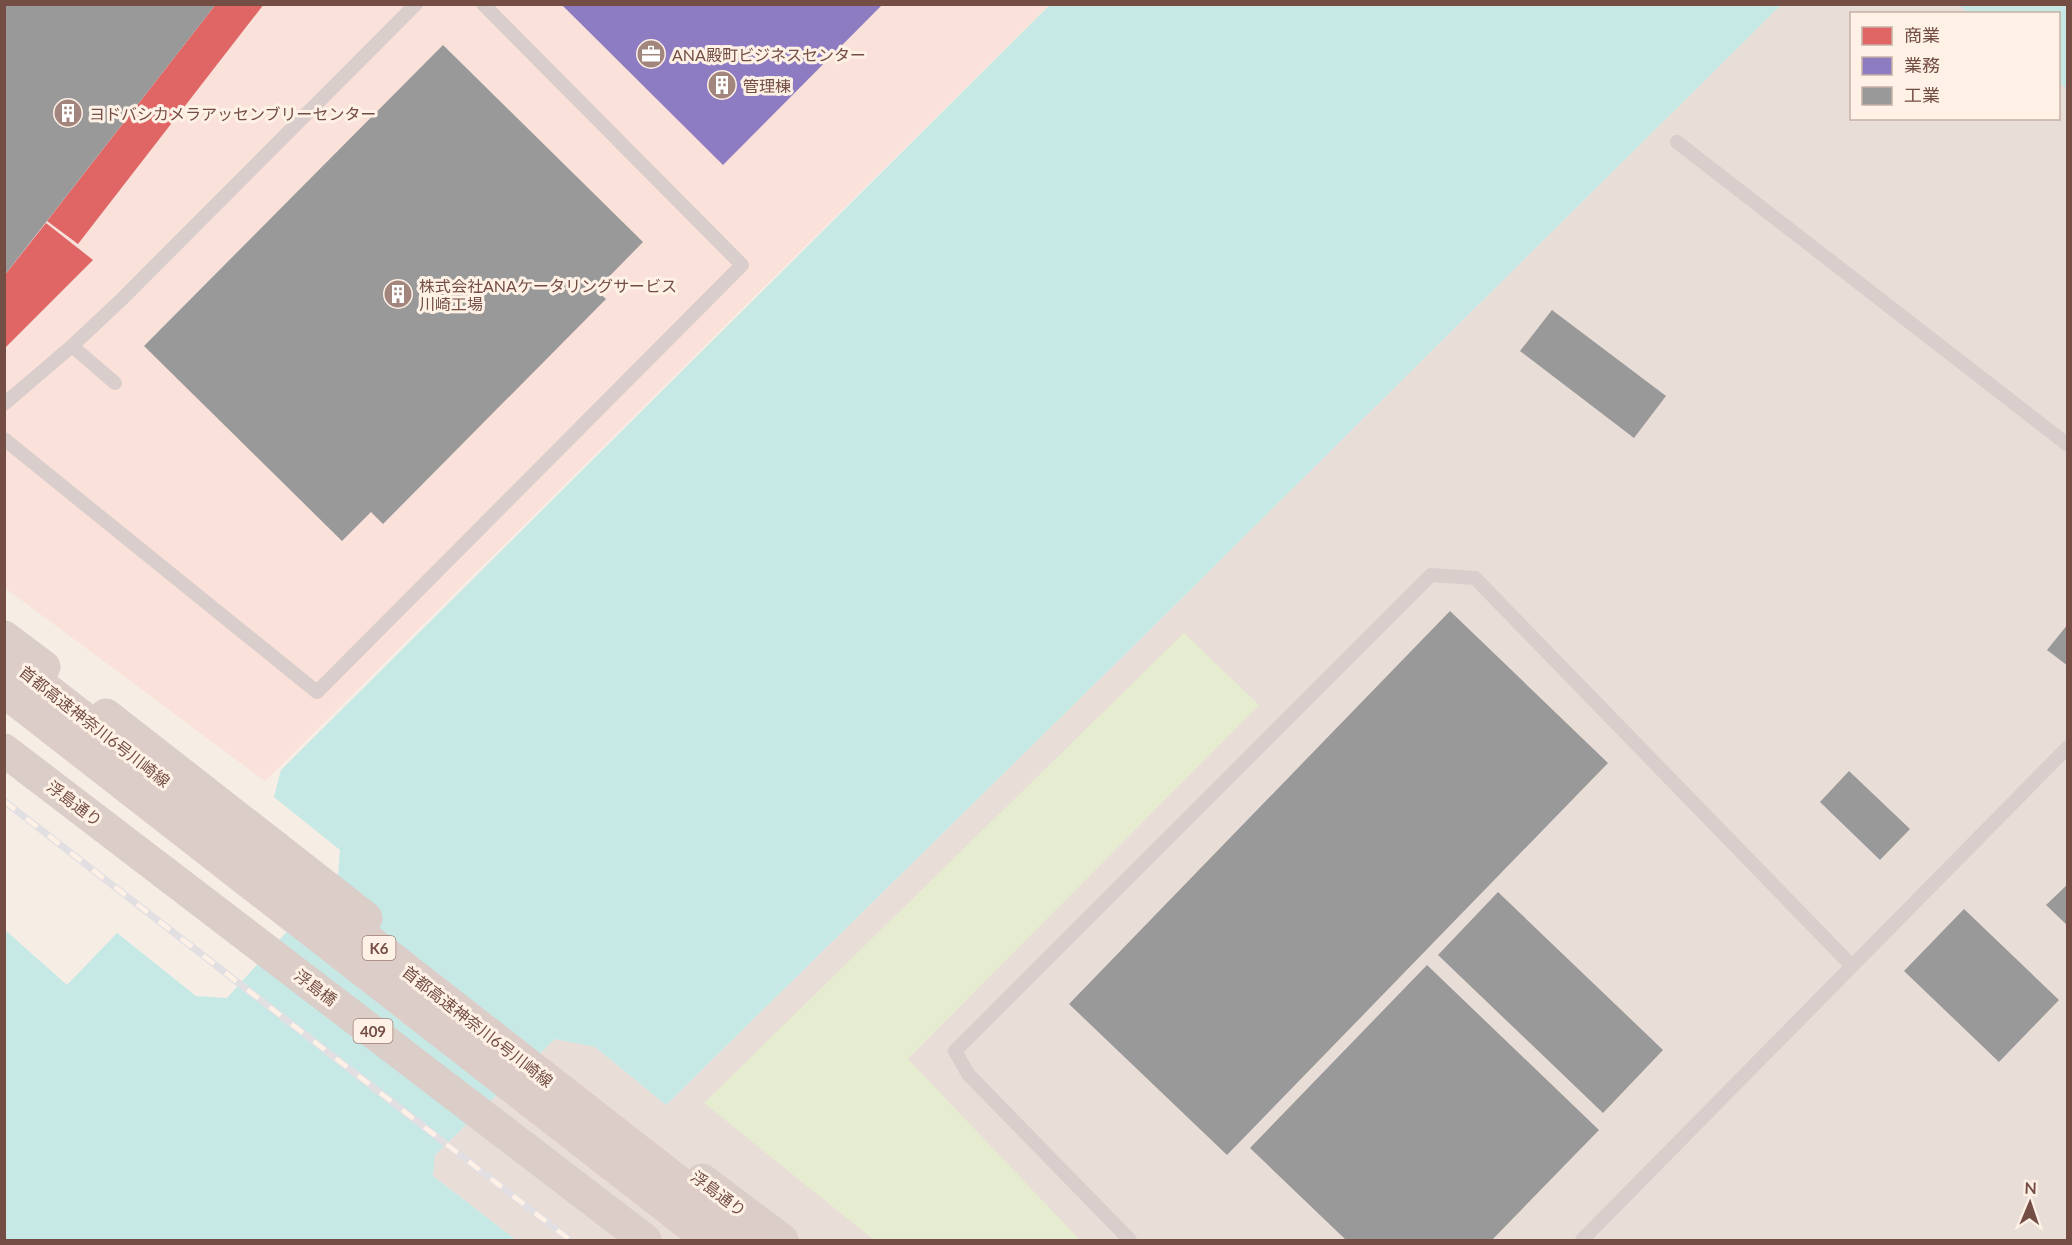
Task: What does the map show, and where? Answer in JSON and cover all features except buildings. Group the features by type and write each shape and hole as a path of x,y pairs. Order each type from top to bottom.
{"highway":[{"name":"浮島通り","path":"4,637 210,795 655,1145 782,1240"},
{"name":"首都高速神奈川6号川崎線","path":"4,656 753,1240"},
{"name":"首都高速神奈川6号川崎線","path":"4,691 709,1240"},
{"name":"浮島通り","path":"4,750 146,857"},
{"name":"浮島橋","path":"146,857 645,1240"}],"lane":[{"path":"4,404 72,346 122,299 416,4"},
{"path":"4,439 317,692 742,265 483,4"},
{"path":"1677,142 2067,445"},
{"path":"72,346 115,383"},
{"path":"1130,1240 968,1074 954,1051 1431,575 1475,578 1852,966"},
{"path":"1582,1240 2067,747"}],"shaded area":[{"path":"4,5 1049,5 265,781 5,588"},
{"path":"1781,5 1958,5 1968,12 1850,12 1850,120 2060,120 2060,82 2067,88 2067,1240 516,1240 433,1176 435,1155 555,1039 595,1047 666,1105"}],"green space":[{"path":"1184,633 1259,705 908,1059 1080,1240 874,1240 704,1103"}],"water":[{"path":"1050,5 1781,5 666,1105 595,1047 555,1039 435,1155 433,1176 516,1240 5,1240 4,929 67,985 117,933 196,996 227,998 338,875 340,850 274,797 281,770"},
{"path":"1958,5 2067,5 2067,89 2060,83 2060,12 1968,12"}],"railway":[{"path":"4,801 570,1240"}],"place":[{"name":"ANA殿町ビジネスセンター","path":"651,54"},
{"name":"管理棟","path":"722,85"},
{"name":"ヨドバシカメラアッセンブリーセンター","path":"68,113"},
{"name":"株式会社ANAケータリングサービス 川崎工場","path":"398,294"}]}
